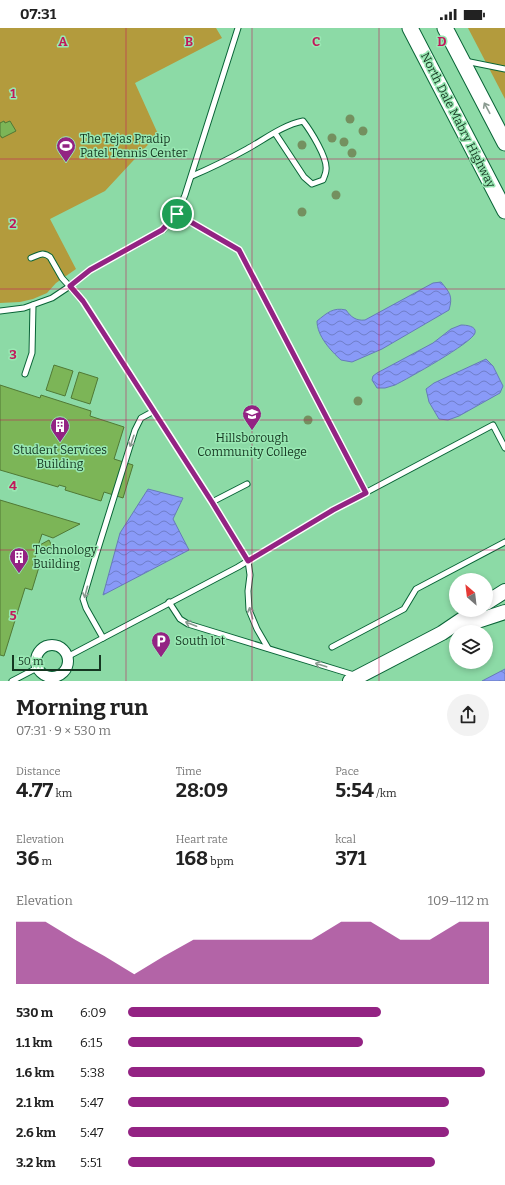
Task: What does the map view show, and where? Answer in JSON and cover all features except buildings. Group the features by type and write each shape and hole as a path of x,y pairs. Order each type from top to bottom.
{"main road":[{"name":"North Dale Mabry Highway","path":"410,28 505,211"},
{"path":"445,28 505,142"}],"street":[{"path":"493,599 505,591"},
{"path":"442,633 505,612"},
{"path":"355,679 442,633 466,617"},
{"path":"45,646 56,646 61,648 67,657 66,667 61,678 49,677 40,672 37,668 36,658 41,649 45,646"}],"lane":[{"path":"0,311 15,310 52,298 90,270 162,230 177,214 192,176 238,28"},
{"path":"462,61 505,69"},
{"path":"192,176 225,161 293,122 303,121 310,129 321,150 327,169 324,180 312,184 304,177 275,133"},
{"path":"177,214 239,250 366,493"},
{"path":"31,258 42,253 48,255 62,278 83,301 154,410 248,561 250,575 248,591 249,610 257,629 268,648"},
{"path":"25,374 32,353 33,305"},
{"path":"103,638 86,608 84,599 96,554 135,430 141,418 154,410"},
{"path":"67,657 248,561 333,510 493,425 505,448"},
{"path":"212,502 247,484"},
{"path":"332,647 404,608 416,589 505,542"},
{"path":"169,602 180,619 188,624 268,648 355,679"},
{"path":"12,681 37,668"}],"shaded area":[{"name":"The Tejas Pradip Patel Tennis Center","path":"0,28 216,28 222,38 135,83 158,134 105,191 50,219 76,269 56,283 47,293 33,299 20,302 0,303"},
{"path":"468,28 505,28 505,99"}],"water":[{"path":"441,282 447,289 451,298 449,310 382,349 352,362 341,360 329,348 319,332 317,321 330,311 337,309 346,310 354,318 365,320 433,283"},
{"path":"461,325 473,327 475,333 471,338 412,376 395,385 385,388 377,388 372,380 373,376 377,373 433,343 451,329"},
{"path":"486,359 493,366 503,386 500,393 459,416 448,420 439,419 429,402 426,389 434,383"},
{"path":"148,489 183,498 173,519 189,550 103,595 120,533"},
{"path":"505,669 505,681 482,681"}],"place":[{"name":"The Tejas Pradip Patel Tennis Center","path":"66,163"},
{"name":"Hillsborough Community College","path":"252,431"},
{"name":"Student Services Building","path":"60,443"},
{"name":"Technology Building","path":"19,574"},
{"name":"South lot","path":"161,658"}],"route":[{"path":"177,214 239,250 366,493 333,510 259,553 248,561 212,502 83,301 70,286 90,270 162,230 177,214"}]}
